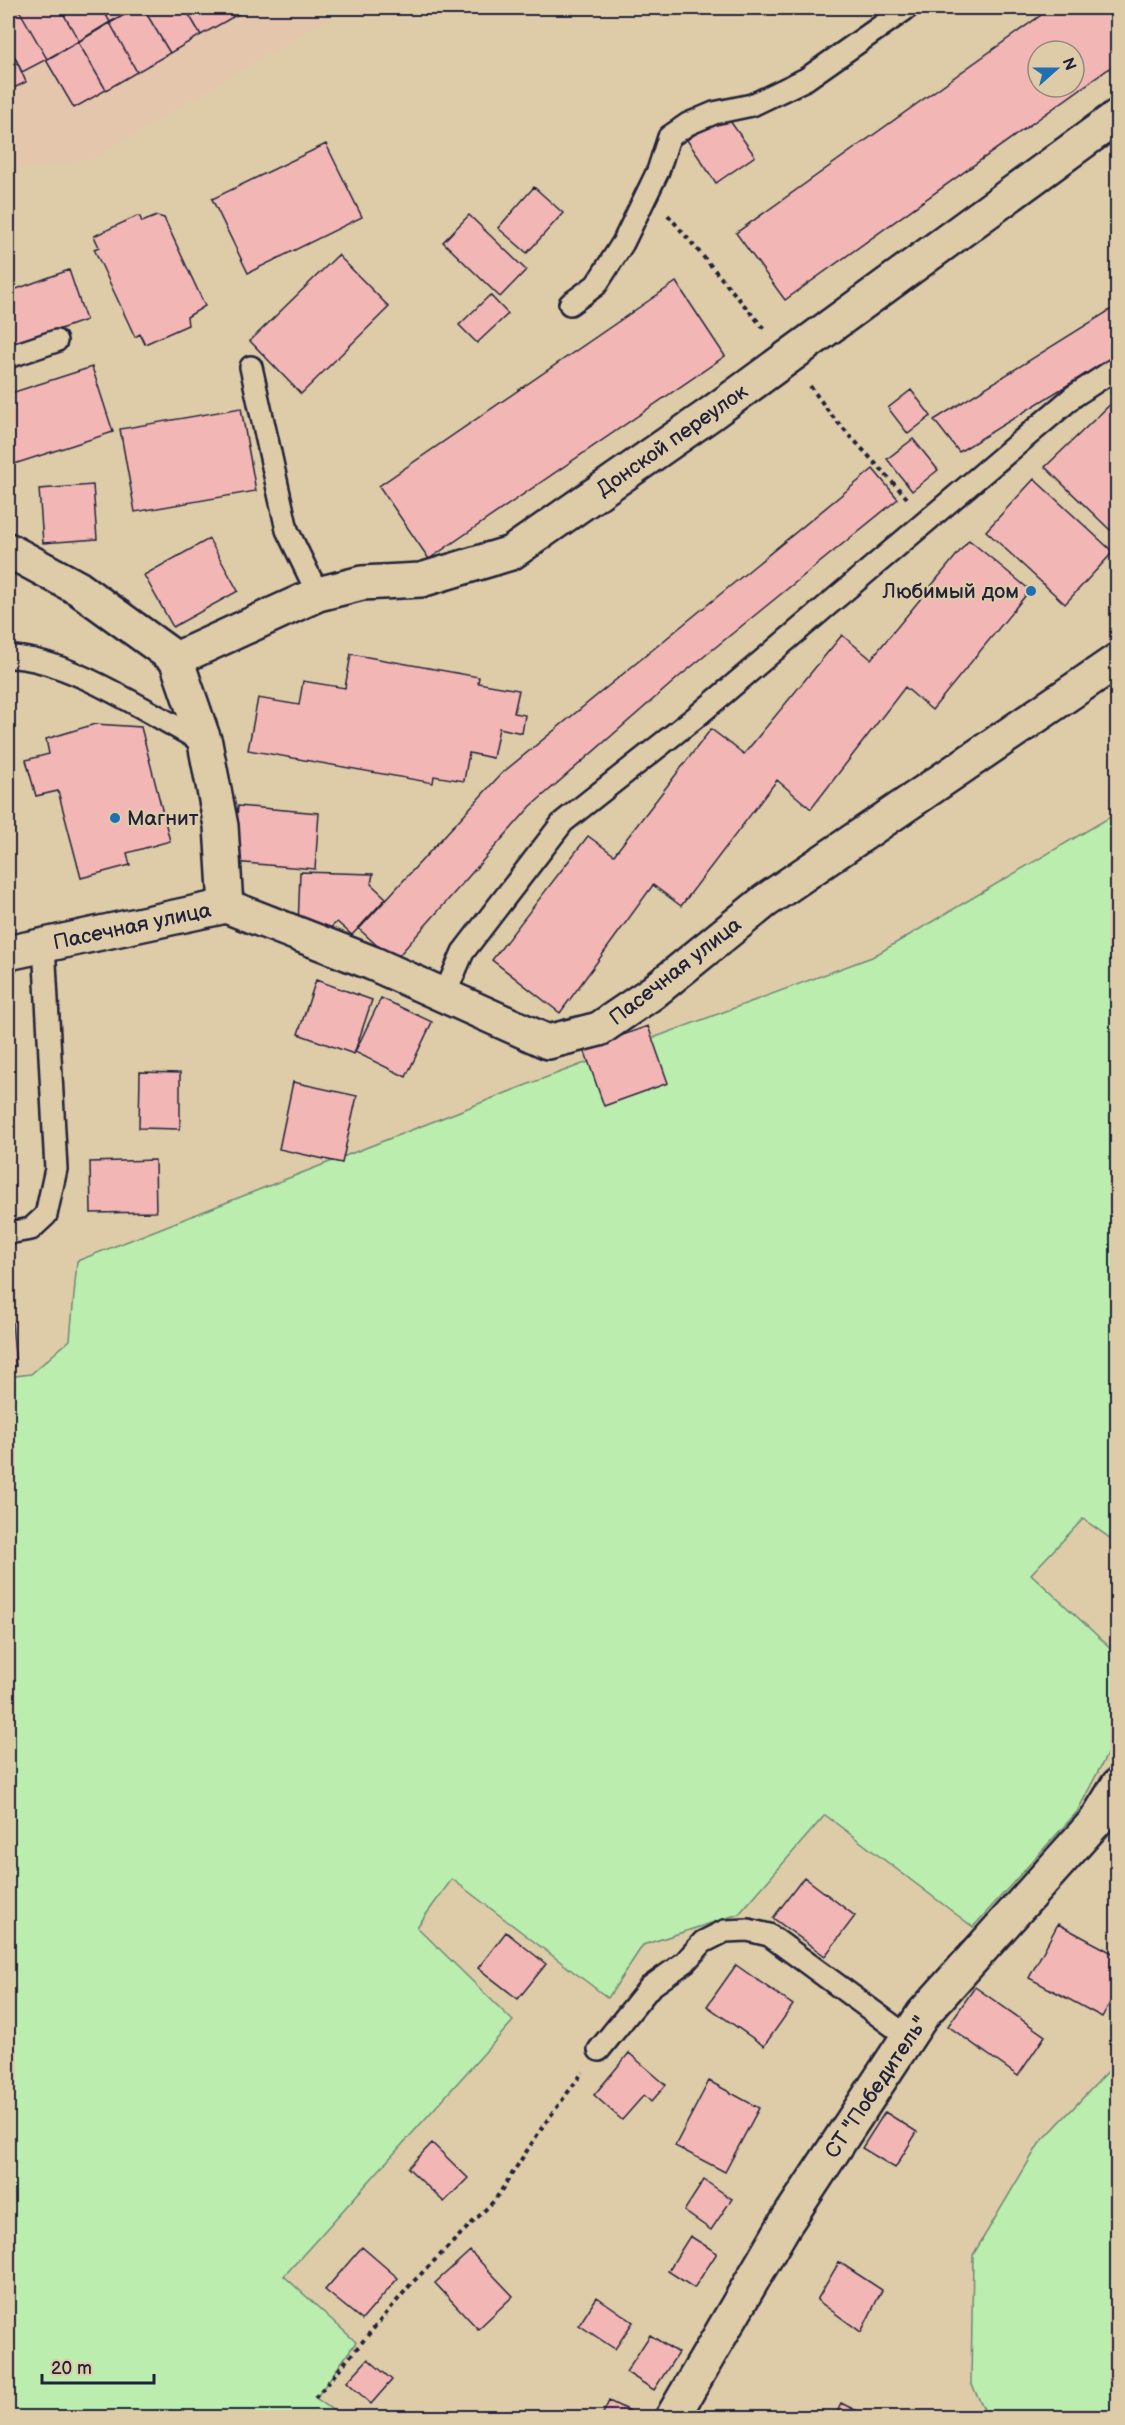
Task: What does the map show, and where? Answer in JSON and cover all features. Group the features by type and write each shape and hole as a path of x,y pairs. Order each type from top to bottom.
{"street":[{"name":"Донской переулок","path":"176,659 318,594 362,583 420,580 511,553 788,357 1118,116"},
{"path":"8,550 78,588 176,659 205,743 221,826 226,906"},
{"name":"Пасечная улица","path":"8,953 226,906 372,963 548,1042 599,1029 652,993 765,901 1118,660"},
{"name":"СТ \"Победитель\"","path":"672,2418 785,2224 923,2014 1096,1821 1118,1785"}],"lane":[{"path":"570,304 596,285 623,243 648,191 669,137 688,124 714,113 752,105 806,79 907,8"},
{"path":"8,357 56,341"},
{"path":"251,367 287,530 318,594"},
{"path":"444,996 463,952 563,822 697,716 1074,396 1118,367"},
{"path":"8,657 28,657 69,670 205,743"},
{"path":"8,1233 31,1229 46,1215 56,1169 44,944"},
{"path":"599,2050 650,1987 685,1962 703,1942 725,1931 736,1930 769,1935 908,2037"}],"path":[{"path":"648,191 788,357 832,416 928,521"},
{"path":"315,2398 411,2284 495,2200 543,2126 599,2050"}],"shaded area":[{"path":"8,8 346,8 93,159 8,170"}],"green space":[{"path":"1117,813 1117,1543 1083,1519 1031,1574 1117,1654 1117,1735 1077,1812 973,1927 825,1815 739,1914 643,1945 608,1998 452,1879 417,1927 513,2021 284,2276 356,2342 316,2398 342,2417 8,2417 8,1377 31,1374 70,1340 77,1261 534,1082 872,957"},
{"path":"1117,2062 1117,2417 988,2417 971,2383 973,2255 1039,2144"}],"building":[{"path":"60,8 79,41 47,59 19,10"},
{"path":"60,8 102,8 110,22 79,41"},
{"path":"102,8 137,8 110,22"},
{"path":"137,8 143,8 170,53 137,72 110,23"},
{"path":"143,8 185,8 201,35 170,53"},
{"path":"185,8 227,8 233,17 201,35"},
{"path":"227,8 250,8 233,17"},
{"path":"1051,8 1118,8 1118,62 1086,85 1086,39 1026,39 1026,99 1066,99 785,300 736,233"},
{"path":"19,10 47,59 22,72 8,42 8,16"},
{"path":"110,23 137,72 106,90 78,42"},
{"path":"8,42 26,82 8,91"},
{"path":"78,42 106,90 74,108 46,60"},
{"path":"725,114 755,156 716,183 687,140"},
{"path":"326,144 362,217 248,273 212,199"},
{"path":"534,187 563,213 527,253 498,228"},
{"path":"469,215 526,270 500,297 443,242"},
{"path":"137,216 142,222 157,216 164,218 205,306 187,317 188,325 145,344 140,334 135,337 94,249 99,247 94,236"},
{"path":"338,255 389,307 301,394 250,341"},
{"path":"69,270 86,320 15,345 8,323 8,292"},
{"path":"676,282 725,356 429,559 379,486"},
{"path":"490,295 508,314 477,343 459,325"},
{"path":"1118,305 1118,354 959,452 934,420"},
{"path":"92,367 113,432 8,466 8,394"},
{"path":"911,390 931,416 908,434 888,408"},
{"path":"1118,397 1118,522 1110,530 1045,467"},
{"path":"241,408 256,491 135,512 120,429"},
{"path":"913,439 938,470 912,491 887,459"},
{"path":"873,469 898,499 680,676 531,806 394,961 359,929 501,774"},
{"path":"1034,479 1113,552 1065,604 986,531"},
{"path":"93,485 97,539 43,543 39,489"},
{"path":"209,539 238,591 173,627 144,575"},
{"path":"969,540 1030,590 932,710 905,687 811,809 777,780 681,906 653,885 560,1013 492,960 588,836 614,855 711,729 744,754 842,635 871,659"},
{"path":"351,654 479,677 478,683 519,690 514,713 525,715 522,733 499,728 493,758 469,753 464,781 434,776 433,783 248,750 258,698 299,705 303,681 345,688"},
{"name":"Магнит","path":"95,724 141,727 170,841 127,853 130,865 81,878 58,791 36,796 26,760 49,754 46,739"},
{"path":"238,806 319,813 315,869 233,862"},
{"path":"300,872 373,874 371,884 386,898 352,935 337,922 329,929 298,929"},
{"path":"316,980 372,1000 354,1054 298,1034"},
{"path":"381,998 432,1022 406,1077 355,1052"},
{"path":"648,1026 668,1083 604,1106 584,1049"},
{"path":"140,1072 180,1073 180,1129 139,1128"},
{"path":"293,1082 357,1096 342,1163 279,1149"},
{"path":"155,1160 156,1212 91,1213 90,1162"},
{"path":"8,1290 16,1366 8,1367"},
{"path":"804,1877 855,1916 825,1956 773,1918"},
{"path":"1058,1924 1118,1956 1118,1988 1102,2017 1029,1978"},
{"path":"506,1932 546,1964 518,1999 478,1968"},
{"path":"736,1965 793,2005 764,2046 707,2006"},
{"path":"975,1987 1045,2036 1018,2076 948,2026"},
{"path":"629,2053 666,2085 651,2102 644,2095 622,2120 594,2095"},
{"path":"709,2081 759,2108 725,2172 675,2146"},
{"path":"885,2112 917,2132 895,2168 862,2148"},
{"path":"432,2143 468,2178 444,2202 408,2168"},
{"path":"704,2180 732,2199 711,2230 684,2211"},
{"path":"690,2236 717,2253 694,2288 668,2271"},
{"path":"362,2247 398,2278 362,2320 325,2290"},
{"path":"470,2251 513,2296 478,2329 435,2283"},
{"path":"839,2262 882,2290 861,2332 817,2300"},
{"path":"597,2297 633,2322 615,2349 579,2325"},
{"path":"650,2335 678,2353 654,2390 626,2372"},
{"path":"368,2359 392,2380 371,2404 347,2382"},
{"path":"609,2401 640,2416 639,2418 601,2418"},
{"path":"841,2403 871,2418 835,2418"}],"place":[{"name":"Любимый дом","path":"1031,591"},
{"name":"Магнит","path":"115,818"}]}
